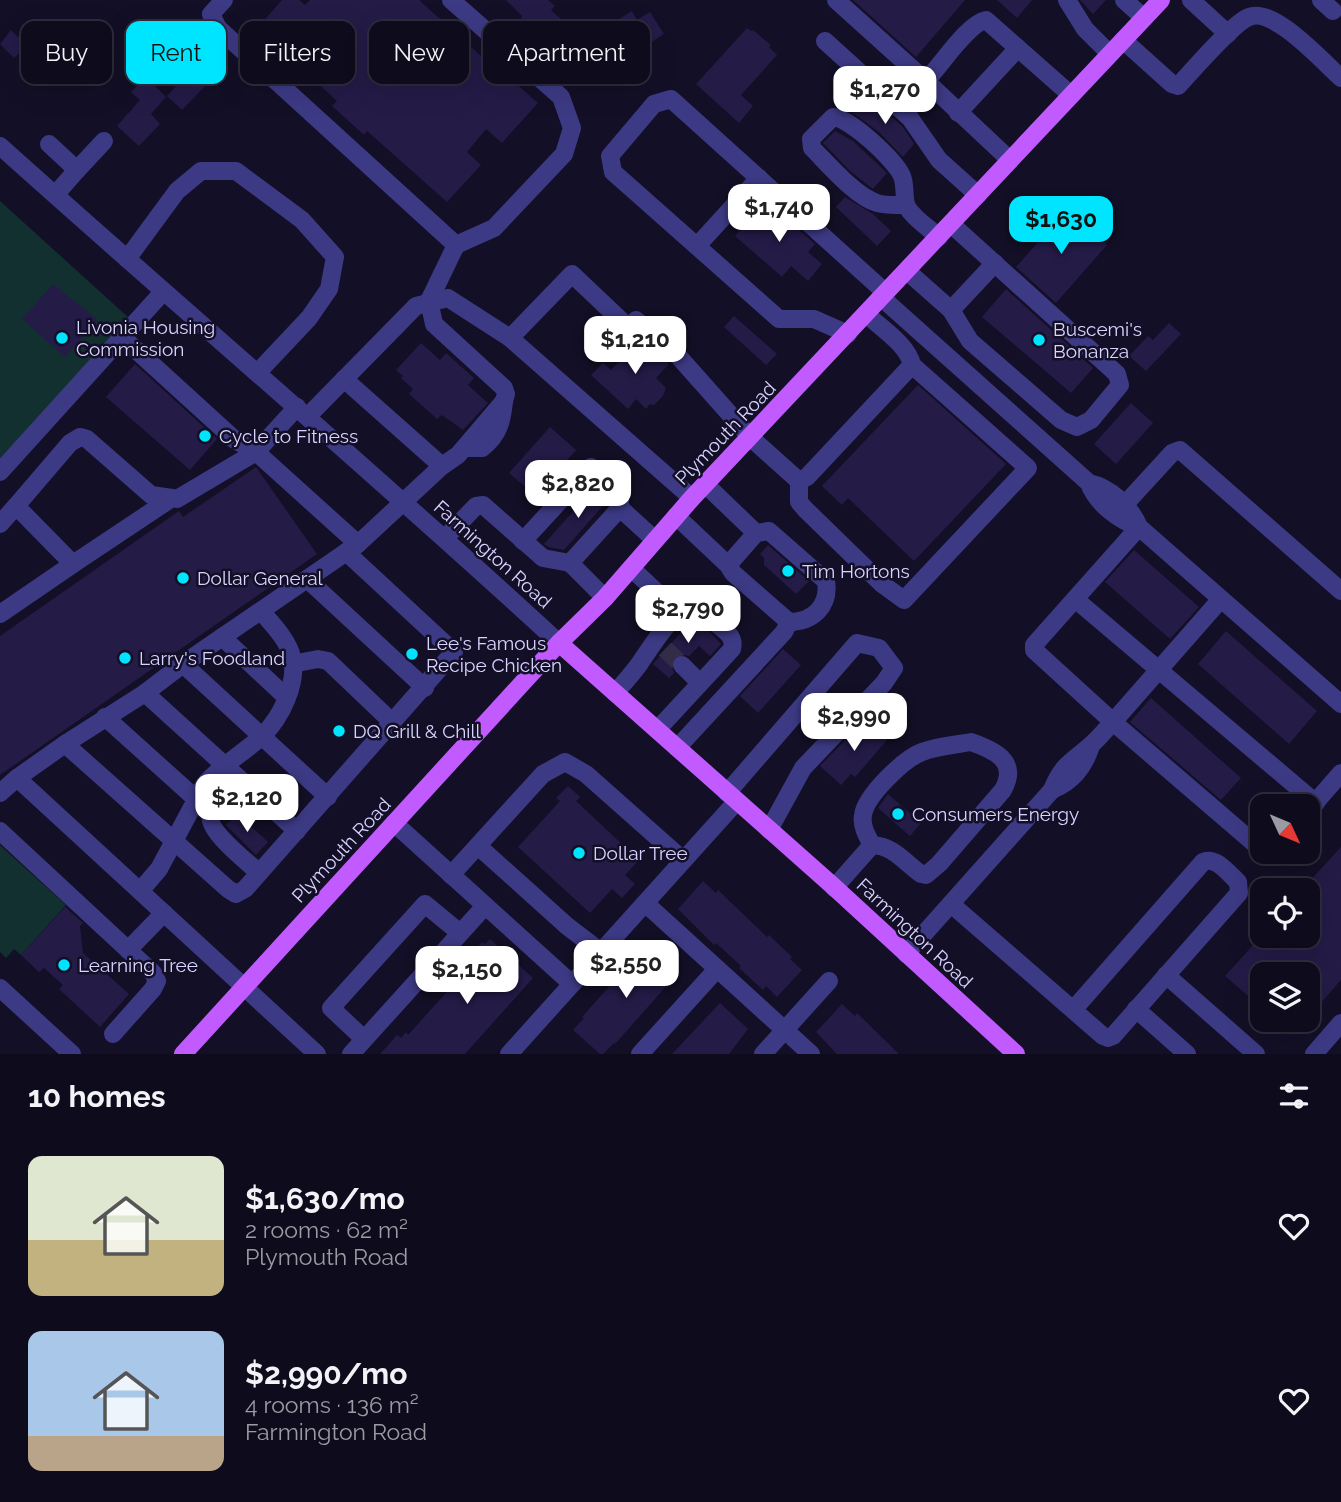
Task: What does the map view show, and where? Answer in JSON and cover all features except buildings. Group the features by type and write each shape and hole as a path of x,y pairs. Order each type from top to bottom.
{"main road":[{"name":"Plymouth Road","path":"183,1054 559,643 605,598 692,498 1160,0"},
{"name":"Farmington Road","path":"559,643 1016,1054"}],"street":[{"path":"224,0 211,14 218,28 456,245"},
{"path":"0,793 65,744 145,693 352,548 464,448 504,401 506,394 503,388 434,324 429,302 456,245 494,228 564,154 572,128 561,97 451,0"},
{"path":"835,0 1010,160"},
{"path":"1066,0 1085,29 1110,54"},
{"path":"1124,0 1144,18"},
{"path":"1191,0 1228,34"},
{"path":"1123,40 1172,84 1178,86 1252,8 1261,15 1277,20 1341,78"},
{"path":"928,83 930,76 981,20 986,20 1071,95"},
{"path":"825,41 910,118 939,160 978,195"},
{"path":"958,113 1018,48"},
{"path":"848,334 814,319 779,319 613,172 610,156 654,104 671,99 1089,482 1093,494 1120,510 1126,523 1139,527 1341,704"},
{"path":"906,205 875,203 852,187 812,148 811,139 833,117 852,126 898,167 905,184 906,205 912,213 945,230 995,263 1117,374 1120,385 1091,420 1077,427 1061,420 970,341 951,310 907,271"},
{"path":"55,195 104,141"},
{"path":"49,144 77,170"},
{"name":"Farmington Road","path":"0,146 163,292 303,411 559,643"},
{"path":"127,258 177,191 201,171 236,171 302,220 335,257 329,289 309,318 258,372"},
{"path":"697,246 759,178"},
{"path":"951,310 995,263"},
{"path":"510,338 572,274 629,328 636,320 679,357 751,438 799,481 799,502 805,509 882,584 904,600 1028,468 912,365 910,358 899,345 866,314"},
{"path":"4,462 123,338 163,292"},
{"path":"0,524 70,443 80,437 87,439 151,495 177,499 256,452 344,379 416,306 448,298 510,338 692,498"},
{"path":"65,744 236,894 245,889 328,797 454,652 256,452 235,440 123,338"},
{"path":"799,481 807,477 912,365"},
{"path":"344,379 442,466"},
{"path":"1120,510 1172,453 1180,450 1341,591"},
{"path":"523,541 591,467 620,490 620,508 570,563"},
{"path":"706,485 757,533"},
{"path":"0,614 172,498"},
{"path":"445,538 476,506 483,505 543,558 570,563 605,598"},
{"path":"16,506 73,564"},
{"path":"620,508 655,540"},
{"path":"676,516 729,565 733,573 789,622 802,622 816,614 828,592 826,581 769,531 757,533 729,565"},
{"path":"1139,527 1034,645 1034,650 1112,722 1250,840"},
{"path":"631,568 679,613"},
{"path":"307,579 425,688"},
{"path":"1075,599 1160,671 1296,794"},
{"path":"906,954 1052,790 1057,776 1077,754 1091,746 1221,599"},
{"path":"615,693 659,644 679,613 691,604 702,610"},
{"path":"140,891 159,869 195,798 213,774 262,736 278,719 292,677 292,656 261,611"},
{"path":"677,748 784,632 789,622"},
{"path":"657,730 732,649 734,642 731,636 718,625"},
{"path":"222,637 286,697"},
{"path":"509,1054 684,860 857,643 878,648 894,668 884,683 803,768 769,830"},
{"path":"292,664 318,659 328,661 393,723"},
{"path":"183,664 328,797"},
{"path":"682,665 700,683"},
{"path":"145,693 297,831"},
{"path":"105,717 195,798"},
{"path":"971,742 991,749 1005,761 1008,767 1008,782 1003,790 939,864 926,875 913,869 894,850 872,845 864,832 863,811 873,796 910,758 929,750 971,742"},
{"path":"451,875 542,774 565,762 586,774 684,860"},
{"path":"1320,798 1341,773"},
{"path":"17,778 244,986 305,1050"},
{"path":"242,781 220,801 211,815 210,823 259,873"},
{"path":"394,823 572,984"},
{"path":"0,831 153,973 157,981 153,989 113,1034"},
{"path":"834,888 872,845"},
{"path":"478,846 567,926 601,952"},
{"path":"951,904 1073,1010 1108,1038 1113,1036 1239,893 1238,882 1214,861 1208,859 1203,862 1073,1010"},
{"path":"645,903 811,1054"},
{"path":"364,1039 331,1008 425,904 460,933"},
{"path":"351,1054 485,906"},
{"path":"128,950 164,913"},
{"path":"640,1054 717,969"},
{"path":"1166,975 1256,1054"},
{"path":"763,1054 829,981"},
{"path":"0,988 72,1054"},
{"path":"1136,1009 1187,1054"},
{"path":"1314,1054 1341,1023"}],"green space":[{"path":"0,201 129,318 0,460"},
{"path":"0,845 66,905 21,955 14,949 6,958 0,952"}],"tunnel":[{"path":"665,649 682,665"}],"place":[{"name":"Livonia Housing Commission","path":"62,338"},
{"name":"Buscemi's Bonanza","path":"1039,340"},
{"name":"Cycle to Fitness","path":"205,436"},
{"name":"Tim Hortons","path":"788,571"},
{"name":"Dollar General","path":"183,578"},
{"name":"Lee's Famous Recipe Chicken","path":"412,654"},
{"name":"Larry's Foodland","path":"125,658"},
{"name":"DQ Grill & Chill","path":"339,731"},
{"name":"Consumers Energy","path":"898,814"},
{"name":"Dollar Tree","path":"579,853"},
{"name":"Learning Tree","path":"64,965"}]}
